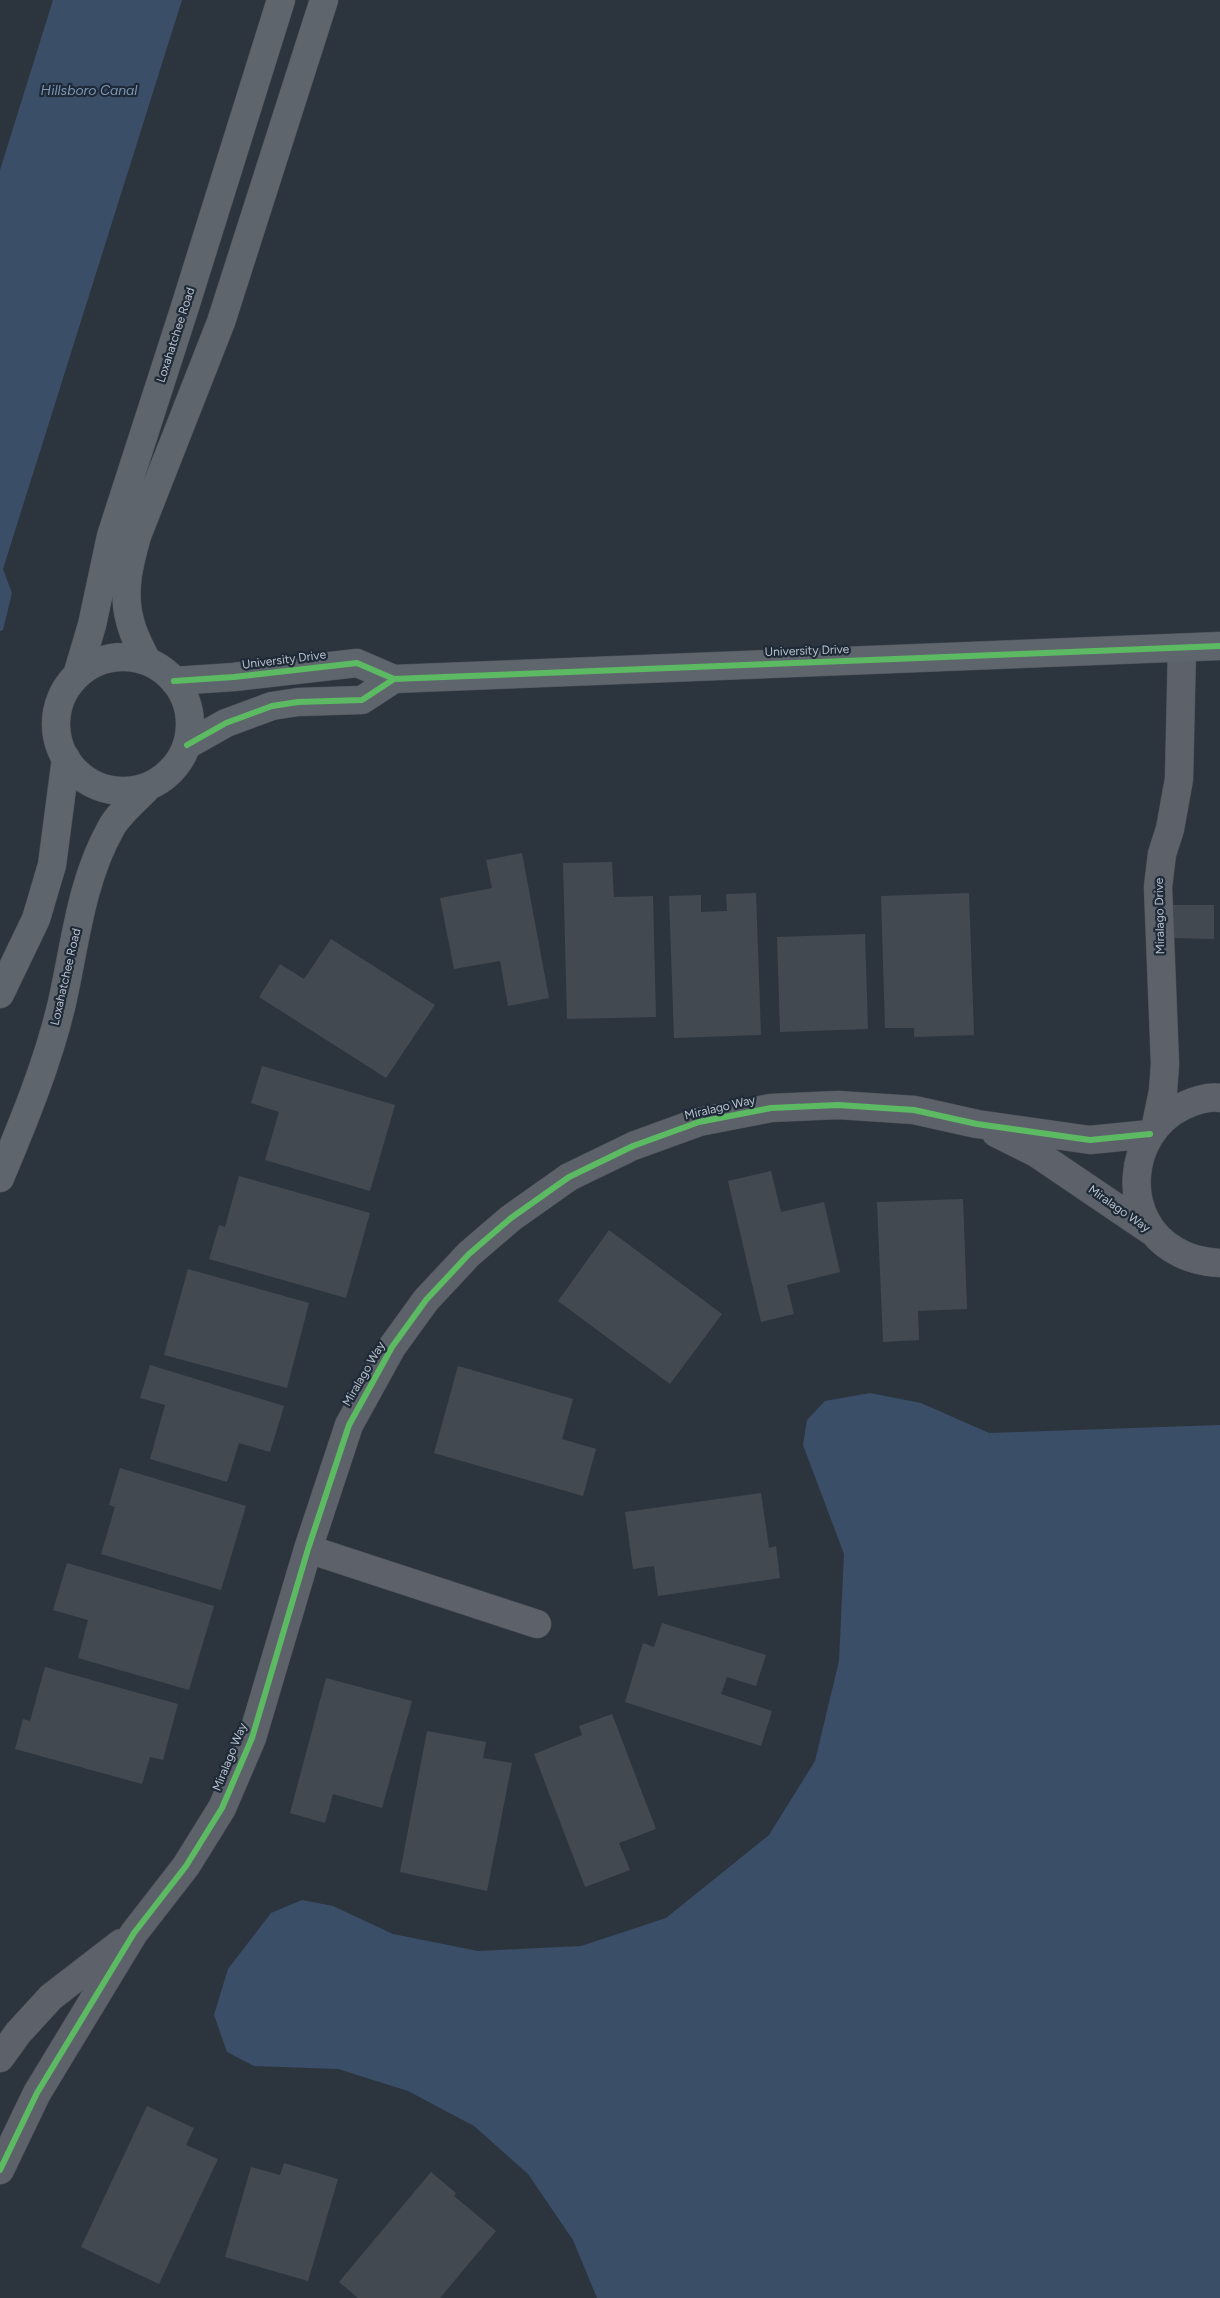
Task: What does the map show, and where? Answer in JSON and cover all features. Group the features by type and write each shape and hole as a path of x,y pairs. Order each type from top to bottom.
{"main road":[{"name":"Loxahatchee Road","path":"78,672 92,625 111,536 184,310 280,0"},
{"path":"147,662 130,622 126,594 129,565 137,536 221,322 324,0"},
{"name":"University Drive","path":"174,681 234,677 357,663 394,679 1220,646"},
{"path":"116,657 135,658 147,662 153,664 174,681 180,690 188,707 190,726 187,745 178,762 165,776 149,786 130,791 112,790 94,784 78,774 66,758 58,741 56,722 59,703 78,672 98,662 116,657"},
{"path":"187,745 226,723 272,706 298,702 362,700 394,679"},
{"path":"0,994 36,919 52,865 66,758"},
{"name":"Loxahatchee Road","path":"0,1178 54,1031 93,867 112,826 149,786"}],"street":[{"name":"Miralago Drive","path":"1157,1236 1144,1216 1137,1192 1137,1168 1143,1146 1153,1130 1163,1091 1165,1064 1158,887 1162,854 1170,829 1179,779 1182,648"},
{"path":"1153,1130 1173,1111 1193,1101 1220,1098"},
{"name":"Miralago Way","path":"0,2170 37,2093 134,1933 186,1866 222,1808 252,1738 308,1549 348,1424 392,1347 426,1300 468,1254 511,1218 569,1177 632,1146 699,1122 771,1108 838,1105 904,1110 977,1124 1090,1140 1153,1130"},
{"name":"Miralago Way","path":"977,1124 1036,1153 1157,1236 1174,1250 1196,1260 1220,1263"},
{"path":"308,1549 537,1624"},
{"name":"Miralago Way","path":"0,2058 18,2033 51,1998 134,1933"}],"water":[{"name":"Hillsboro Canal","path":"53,0 182,0 3,569 12,593 3,630 0,631 0,170"},
{"path":"870,1393 921,1403 989,1433 1220,1425 1220,2298 597,2298 573,2240 528,2174 474,2126 408,2091 338,2069 254,2066 227,2052 214,2015 228,1969 271,1913 302,1900 333,1906 393,1934 478,1951 581,1946 666,1918 769,1835 815,1761 839,1661 844,1554 803,1445 807,1420 825,1401"}],"building":[{"path":"522,853 549,998 508,1006 500,961 454,969 440,898 492,888 486,860"},
{"path":"612,862 614,897 653,896 656,1017 567,1019 563,863"},
{"path":"756,893 761,1035 674,1038 669,896 701,895 701,912 727,911 726,894"},
{"path":"969,893 974,1035 914,1037 914,1028 885,1028 881,896"},
{"path":"1171,905 1214,905 1214,939 1171,938"},
{"path":"865,934 868,1029 780,1032 777,937"},
{"path":"331,939 435,1005 386,1078 259,997 280,964 304,979"},
{"path":"262,1066 395,1105 370,1191 265,1160 279,1112 251,1103"},
{"path":"771,1171 781,1212 824,1202 840,1272 787,1285 794,1314 761,1322 728,1181"},
{"path":"239,1176 370,1213 346,1298 209,1259 219,1225 225,1227"},
{"path":"963,1199 967,1309 918,1311 919,1340 883,1342 877,1202"},
{"path":"609,1230 722,1314 670,1384 558,1301"},
{"path":"188,1269 309,1303 287,1388 164,1355"},
{"path":"150,1365 284,1406 270,1452 239,1443 227,1482 150,1459 165,1405 140,1398"},
{"path":"458,1366 573,1399 562,1439 596,1449 583,1496 434,1453"},
{"path":"120,1468 246,1506 221,1590 101,1554 115,1507 109,1505"},
{"path":"761,1493 769,1548 776,1546 780,1578 658,1596 654,1566 633,1569 625,1512"},
{"path":"67,1563 214,1606 189,1690 78,1658 88,1620 53,1610"},
{"path":"662,1623 766,1655 756,1686 727,1677 721,1694 772,1711 761,1746 625,1702 643,1643 654,1647"},
{"path":"45,1667 178,1704 163,1760 150,1757 142,1784 15,1749 23,1719 30,1721"},
{"path":"326,1678 412,1701 382,1808 333,1794 325,1823 290,1813"},
{"path":"612,1714 656,1829 619,1843 630,1870 585,1887 534,1754 582,1735 579,1726"},
{"path":"427,1731 486,1742 483,1758 512,1763 487,1891 400,1872"},
{"path":"147,2106 194,2128 186,2145 218,2159 159,2284 81,2247"},
{"path":"284,2163 338,2179 308,2281 225,2257 251,2167 280,2175"},
{"path":"431,2172 456,2193 454,2196 496,2231 440,2298 358,2298 339,2282"}],"cycle path":[{"path":"174,681 234,677 357,663 394,679 1220,646"},
{"path":"187,745 226,723 272,706 298,702 362,700 394,679"},
{"path":"0,2170 37,2093 134,1933 186,1866 222,1808 252,1738 308,1549 349,1425 392,1347 426,1300 469,1254 511,1218 569,1177 633,1146 699,1122 771,1108 838,1105 914,1110 977,1124 1090,1140 1150,1134"}]}
